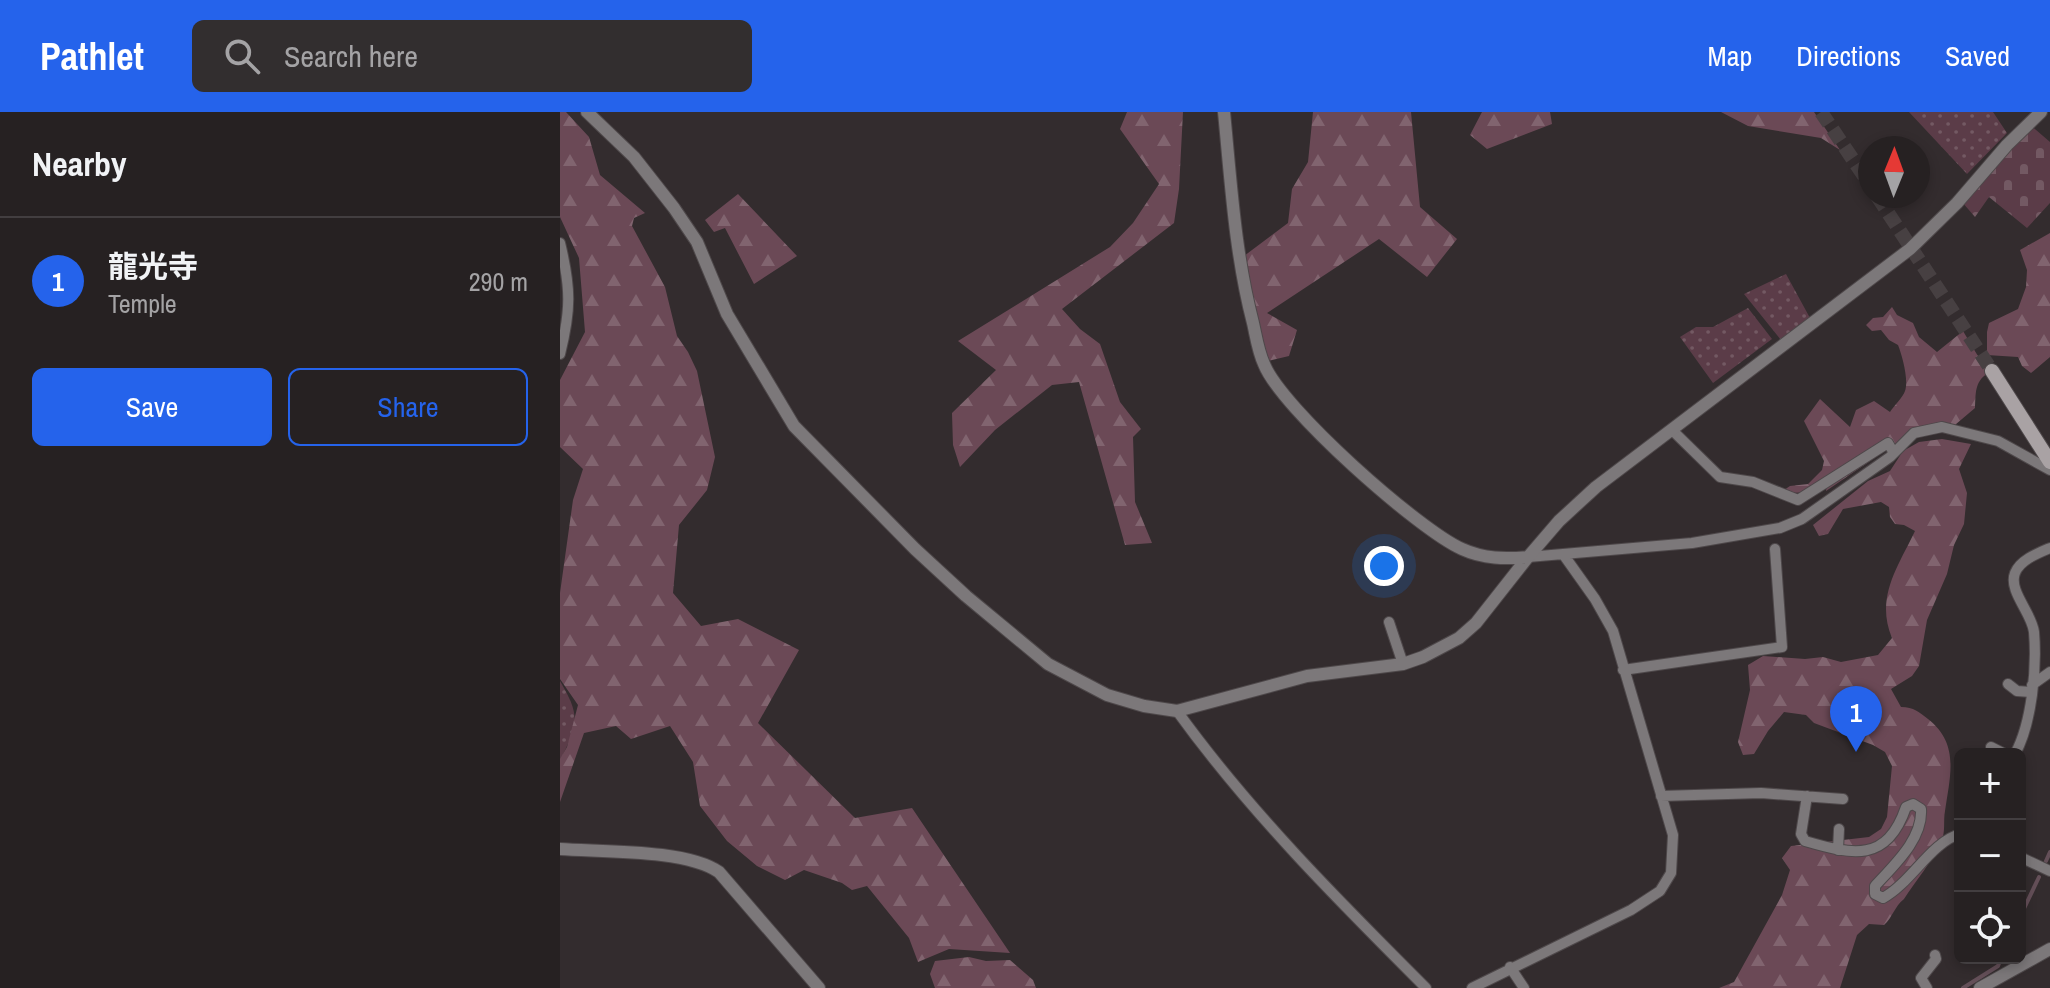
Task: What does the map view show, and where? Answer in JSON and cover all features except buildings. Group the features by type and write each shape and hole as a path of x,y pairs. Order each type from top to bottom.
{"main road":[{"path":"1992,371 2050,462"}],"street":[{"path":"587,112 634,157 697,242 727,314 794,426 966,596 1048,664 1107,695 1144,706 1177,711 1307,676 1403,664 1459,638 1476,623 1559,521 1596,487 1910,249 2041,112"},
{"path":"1224,112 1242,279 1264,365 1280,391 1321,436 1366,478 1444,541 1465,551 1499,560 1692,543 1780,528 1802,519 1894,453 1914,433 1942,427 1998,441 2050,470"},
{"path":"560,243 569,278 569,318 560,354"},
{"path":"1672,430 1720,477 1753,482 1798,500 1888,443 1894,453"},
{"path":"2018,748 2025,735 2032,689 2034,630 2014,584 2016,572 2021,566 2034,555 2050,548"},
{"path":"1623,670 1782,647 1775,549"},
{"path":"1472,988 1631,910 1660,891 1671,873 1673,835 1613,631 1563,554"},
{"path":"1389,622 1403,664"},
{"path":"2008,684 2017,691 2032,689 2050,672"},
{"path":"1177,711 1206,751 1298,859 1426,988"},
{"path":"1661,796 1761,793 1843,799"},
{"path":"1807,796 1801,834 1805,841 1838,850 1877,848 1898,829 1906,807 1913,804 1921,809 1922,822 1900,859 1875,886 1875,894 1883,898 1898,890 1940,845 1954,837"},
{"path":"1838,850 1839,829"},
{"path":"560,849 687,858 710,866 719,872 819,988"},
{"path":"2026,860 2050,871"},
{"path":"1980,988 2050,949"},
{"path":"1927,988 1921,978 1936,959 1935,955"},
{"path":"1510,967 1524,988"}],"green space":[{"path":"560,112 566,112 589,137 600,175 645,213 634,218 632,226 665,287 677,336 697,371 715,457 707,490 679,525 673,593 701,626 738,619 799,650 758,723 855,818 912,808 1010,953 949,949 918,962 909,938 867,886 852,890 842,883 804,870 785,880 757,866 727,841 700,806 693,762 670,726 631,739 616,726 584,733 560,802 560,759 567,747 578,705 560,679 560,593 573,500 583,469 560,447 560,380 585,332 579,258 560,217"},
{"path":"1127,112 1183,112 1174,223 1062,309 1080,329 1100,344 1120,402 1141,429 1133,437 1135,502 1152,543 1125,545 1079,382 1052,385 995,430 960,467 953,445 952,413 996,370 958,341 1110,247 1133,223 1159,184 1120,129"},
{"path":"1313,112 1411,112 1420,207 1457,239 1427,277 1379,239 1267,313 1297,330 1289,356 1268,361 1244,256 1288,223 1292,189 1308,162"},
{"path":"1482,112 1550,112 1552,124 1487,149 1470,135"},
{"path":"1721,112 1814,112 1840,150 1821,138 1748,126"},
{"path":"1909,112 1993,112 2007,133 1967,174"},
{"path":"2029,124 2050,142 2050,203 2027,228 1989,197 1975,217 1962,202"},
{"path":"738,194 797,256 754,284 725,228 714,232 705,220"},
{"path":"2050,233 2050,357 2031,373 2022,366 2018,357 1987,355 1987,332 1989,323 2018,309 2026,287 2027,270 2020,250"},
{"path":"1786,274 1810,318 1781,340 1744,294"},
{"path":"1892,307 1897,315 1913,323 1919,337 1937,352 1963,331 1988,373 1978,384 1975,408 1949,430 1912,439 1886,450 1826,491 1827,484 1800,492 1784,490 1790,486 1808,484 1822,470 1824,461 1804,421 1820,399 1850,427 1856,410 1874,401 1890,412 1904,393 1906,374 1898,345 1881,330 1872,331 1866,325 1873,318 1883,317"},
{"path":"1748,308 1772,339 1713,383 1680,337 1696,327 1713,327"},
{"path":"1942,439 1971,444 1959,469 1967,493 1964,524 1927,620 1919,666 1912,676 1891,689 1901,707 1916,710 1938,729 1949,750 1950,773 1941,842 1887,922 1884,925 1869,924 1857,935 1840,988 1719,988 1734,982 1782,895 1790,870 1782,858 1791,846 1869,837 1881,829 1887,817 1892,766 1885,752 1873,745 1814,723 1806,715 1784,712 1754,754 1743,755 1738,742 1750,690 1748,665 1763,656 1823,657 1841,662 1878,655 1892,638 1887,623 1887,596 1915,531 1895,524 1889,507 1881,502 1843,509 1828,534 1819,536 1813,525 1868,481 1890,471 1903,451 1919,442"},
{"path":"560,681 575,720 571,738 560,761"},
{"path":"969,957 986,961 1010,960 1033,980 1036,988 935,988 930,974 935,961"}],"waterway":[{"path":"2046,861 2050,852"},
{"path":"2026,904 2039,877"},
{"path":"1963,988 1999,964"}],"tunnel":[{"path":"1821,112 1858,167"},
{"path":"1885,208 1992,371"}],"place":[{"name":"龍光寺","path":"1856,752"}]}
